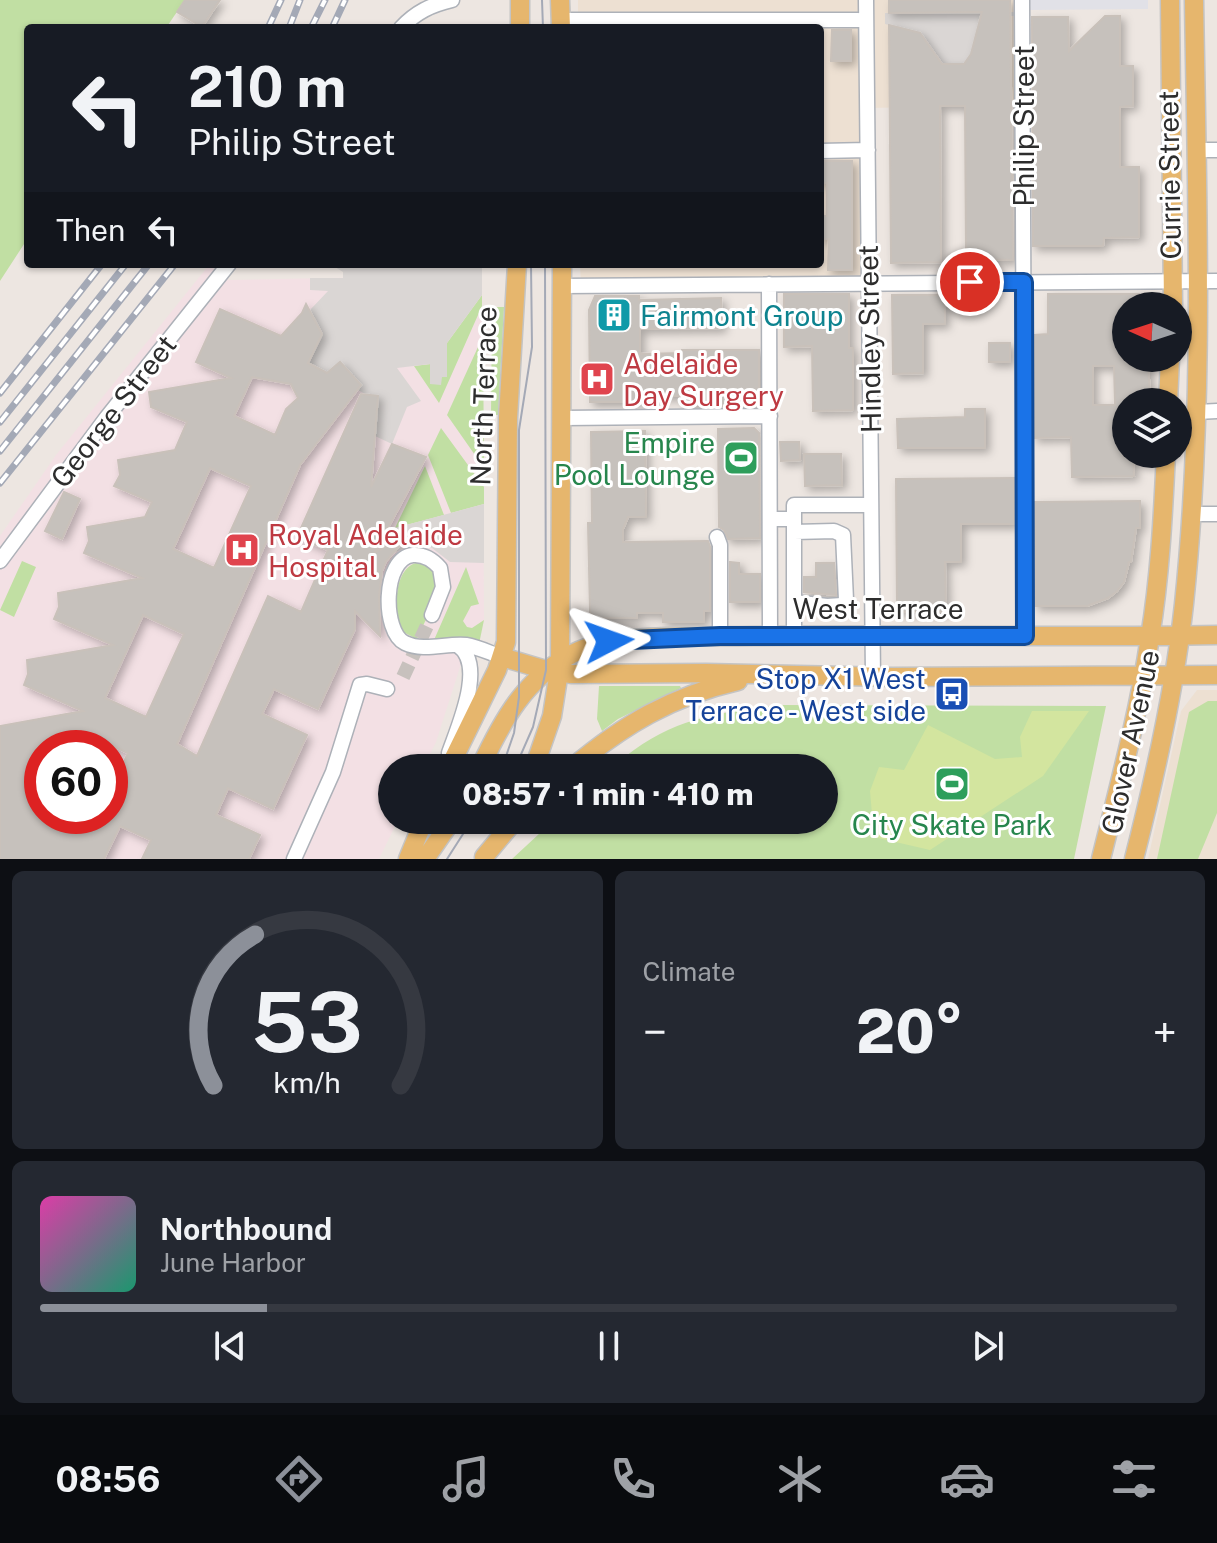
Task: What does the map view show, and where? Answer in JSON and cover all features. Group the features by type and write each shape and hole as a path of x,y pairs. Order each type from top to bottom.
{"main road":[{"path":"520,0 520,24"},
{"path":"560,0 561,24"},
{"name":"Currie Street","path":"1170,0 1174,292"},
{"name":"Currie Street","path":"1180,636 1208,281 1196,150 1194,0"},
{"name":"North Terrace","path":"453,754 502,657 508,625 508,418 517,268"},
{"path":"539,754 552,716 561,616 562,268"},
{"path":"1144,675 1151,636 1165,468"},
{"path":"561,616 575,633 596,644"},
{"path":"508,625 520,646 555,668"},
{"name":"West Terrace","path":"555,668 596,644 625,640 720,636 1217,635"},
{"name":"Glover Avenue","path":"1134,859 1180,636"},
{"path":"502,657 555,668 792,675 1217,675"},
{"path":"487,754 506,714 526,689 555,668"},
{"path":"590,754 624,728 672,701 738,681 792,675"},
{"name":"Glover Avenue","path":"1101,859 1144,675"},
{"path":"408,859 418,834"},
{"path":"425,859 442,834"},
{"path":"484,858 498,834"},
{"path":"484,858 504,834"}],"street":[{"name":"Hindley Street","path":"866,0 873,677"},
{"name":"Philip Street","path":"1022,0 1025,636"},
{"path":"405,24 414,15 440,1"},
{"path":"561,24 858,20"},
{"path":"824,151 868,150"},
{"path":"1196,150 1217,150"},
{"name":"George Street","path":"0,561 107,417 226,268"},
{"path":"562,286 1208,281"},
{"path":"769,284 770,636"},
{"path":"1197,412 1217,411"},
{"path":"563,418 770,416"},
{"path":"794,636 794,505 871,505"},
{"path":"1191,514 1217,514"},
{"path":"770,519 794,530 833,540 846,550 845,603 827,606 794,602"},
{"path":"717,537 720,545 720,636"},
{"path":"432,615 443,591 440,568 423,556 401,559 391,576 391,622 395,634 411,645 475,647 502,657"},
{"path":"450,754 463,712 470,672 467,654 457,645"},
{"path":"294,859 333,772 360,685 387,689"}],"shaded area":[{"path":"578,0 1022,0 1023,105 868,108 869,283 581,286 580,268 824,268 824,24 578,24"},
{"path":"1026,0 1148,0 1148,9 1026,10"},
{"path":"1022,12 1023,16 981,16 971,54 964,64 942,64 920,33 885,24 885,13"},
{"name":"Royal Adelaide Hospital","path":"207,268 213,268 229,280 482,275 484,620 479,644 462,661 430,754 378,754 378,834 391,834 379,859 0,859 0,536 56,455"},
{"path":"337,268 482,268 482,295 447,343 447,377 442,377 441,385 430,384 430,364 397,368 421,401 407,407 392,444 375,436 378,396 367,395 308,363 322,334 310,310 328,291 310,290 310,278 343,278 343,272"},
{"path":"484,504 484,563 450,562 432,548 422,545 412,545 393,553 386,547 395,528"},
{"path":"1197,690 1217,690 1217,859 1148,859 1181,711"}],"green space":[{"path":"0,0 185,0 169,24 24,24 24,244 0,281"},
{"path":"482,295 482,306 439,403 414,366 431,364 442,377 447,376 447,343"},
{"path":"492,307 504,307 498,415 491,415"},
{"path":"483,336 484,468 447,415"},
{"path":"441,428 484,487 484,504 451,513 428,455"},
{"path":"425,466 444,515 395,528"},
{"path":"22,561 36,567 14,617 0,610"},
{"path":"416,563 428,567 434,574 436,584 431,607 417,639 403,632 397,604 403,574"},
{"path":"466,567 479,604 471,606 463,621 472,628 484,620 479,644 458,638 434,640"},
{"path":"599,686 681,688 618,719 602,731 597,719"},
{"path":"1208,701 1217,701 1217,813 1198,859 1157,859 1189,712"},
{"path":"778,705 1106,706 1074,859 512,859 539,834 838,834 838,754 630,754 670,729 731,712"},
{"name":"City Skate Park","path":"1032,711 1089,711 1043,776 930,850 874,837 870,791 879,767 904,770 928,725 995,759 1022,757 1020,737"}],"building":[{"path":"185,0 220,0 204,24 197,24 177,12"},
{"path":"889,0 1010,0 1013,260 966,259 965,106 940,106 941,262 891,263 889,25 920,33 942,64 964,64 971,54 982,12 889,13"},
{"path":"1105,16 1120,16 1120,66 1133,66 1133,106 1120,107 1120,167 1139,167 1139,237 1104,238 1103,246 1033,246 1032,17 1068,17 1069,51"},
{"path":"832,30 851,30 851,61 831,61"},
{"path":"824,161 852,161 852,270 828,270 829,239 824,239 827,183 824,183"},
{"path":"784,294 849,294 853,410 813,411 812,346 784,347"},
{"path":"1048,294 1112,294 1112,366 1093,366 1093,405 1112,405 1112,468 1134,468 1134,476 1072,477 1071,437 1034,438 1034,335 1048,334"},
{"path":"892,295 945,295 945,324 923,324 923,373 893,374"},
{"path":"595,296 639,296 639,300 721,298 722,328 640,329 640,354 682,353 682,350 759,350 759,405 682,405 682,396 647,396 647,402 590,402 589,310"},
{"path":"306,304 322,334 308,363 327,373 340,362 361,385 300,465 177,744 197,756 268,596 301,612 328,550 297,537 361,394 378,396 371,487 392,444 426,457 375,552 407,537 386,561 382,571 380,636 355,611 355,629 318,709 274,689 262,714 307,735 273,809 228,788 216,815 260,835 249,859 142,859 151,840 128,830 128,730 24,730 24,834 116,834 104,859 0,859 0,726 83,711 24,685 28,674 27,660 113,645 54,619 59,607 58,593 142,578 84,553 89,541 87,527 145,517 152,502 114,486 120,475 118,460 175,450 187,422 151,407 149,392 231,378 196,362 220,309 281,336","holes":["252,377 291,384 298,398 286,409 275,435 234,416","210,468 251,486 214,568 173,549","143,615 184,634 146,717 105,698"]},
{"path":"989,343 1010,343 1010,362 989,362"},
{"path":"1114,372 1149,372 1149,388 1115,388"},
{"path":"965,409 985,409 985,448 898,448 897,419 965,417"},
{"path":"754,428 759,433 760,538 728,539 719,527 718,429"},
{"path":"645,431 646,517 628,517 623,529 623,542 708,541 710,611 704,611 704,622 663,622 663,613 637,613 637,618 596,618 590,612 588,523 592,523 591,432"},
{"path":"780,442 799,442 800,460 781,461"},
{"path":"804,454 841,454 842,485 805,486"},
{"path":"1014,478 1014,524 961,524 961,562 945,562 946,612 897,612 896,479"},
{"path":"64,492 80,499 62,539 45,531"},
{"path":"1140,501 1140,528 1136,528 1131,562 1117,591 1087,606 1035,606 1034,502"},
{"path":"730,562 739,563 739,574 760,574 760,602 730,602"},
{"path":"816,563 834,563 836,595 804,592 804,577 816,577"}],"tunnel":[{"path":"403,677 432,615"}],"tram line":[{"path":"542,0 543,24"},
{"path":"507,754 514,733 519,697 519,430 532,347 531,268"},
{"path":"521,754 533,727 546,670 545,268"},
{"path":"447,859 463,834"}],"railway":[{"path":"270,24 281,0"},
{"path":"291,24 300,0"},
{"path":"313,24 325,0"},
{"path":"334,24 345,0"},
{"path":"0,393 99,268"},
{"path":"0,422 123,268"},
{"path":"0,451 146,268"},
{"path":"0,483 172,268"}],"place":[{"name":"Fairmont Group","path":"614,315"},
{"name":"Adelaide Day Surgery","path":"597,379"},
{"name":"Empire Pool Lounge","path":"741,458"},
{"name":"Royal Adelaide Hospital","path":"242,550"},
{"name":"Stop X1 West Terrace - West side","path":"952,694"},
{"name":"City Skate Park","path":"952,784"}],"route":[{"path":"609,641 720,636 1025,636 1024,282 970,282"}]}
